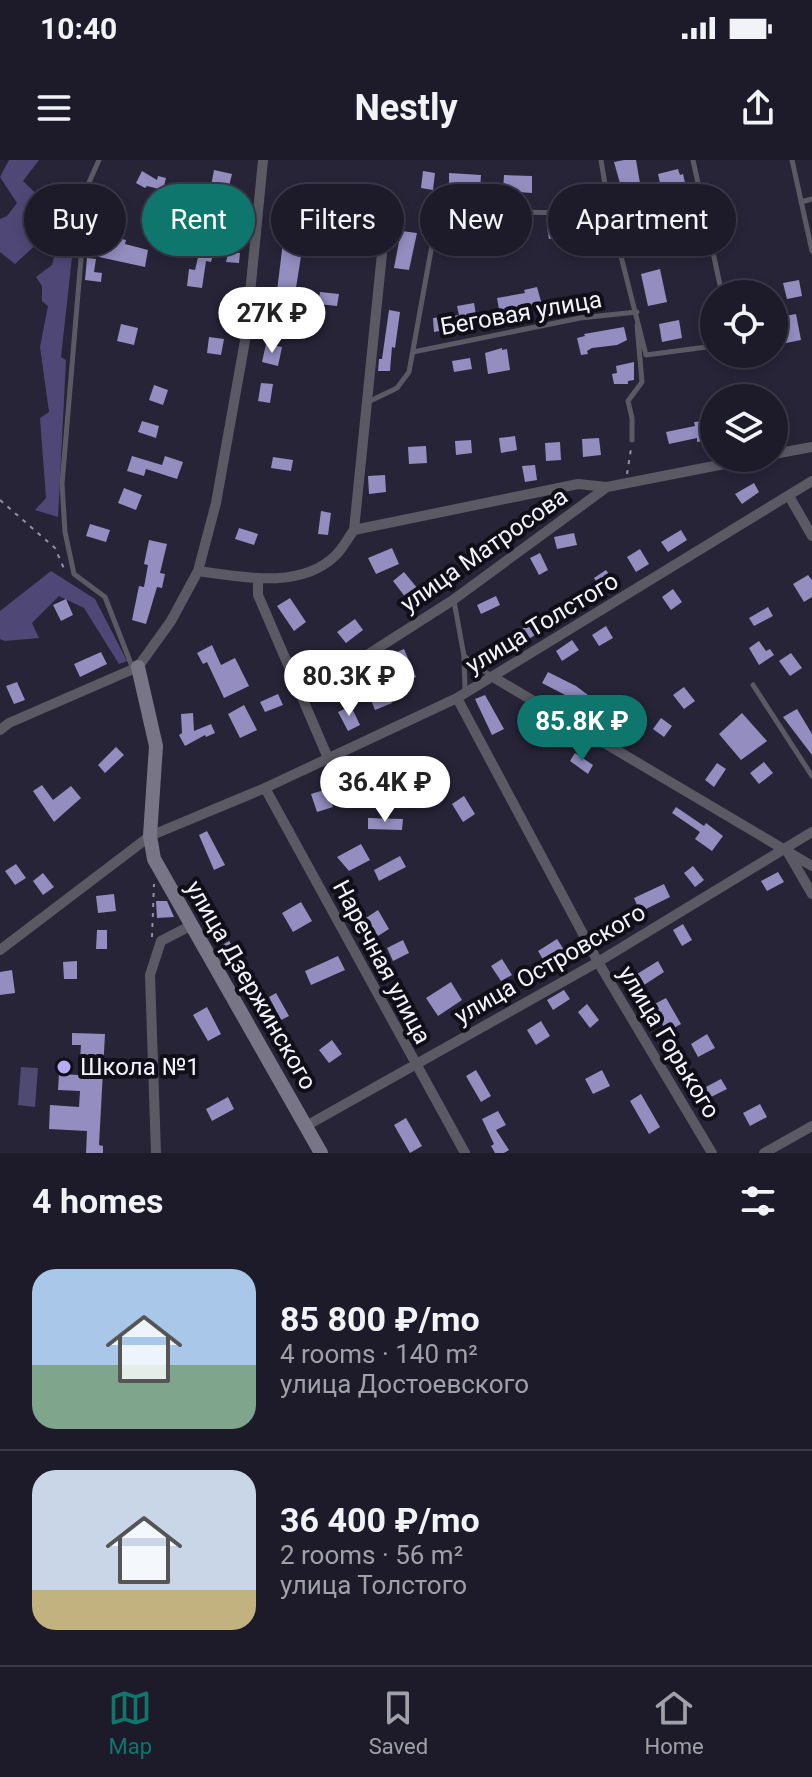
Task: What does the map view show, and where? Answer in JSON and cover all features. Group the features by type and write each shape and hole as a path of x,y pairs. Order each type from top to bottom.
{"street":[{"path":"0,730 9,723 135,668 171,621 198,571 216,503 246,335 263,160"},
{"path":"198,571 258,580 305,574 335,557 354,530 382,256"},
{"path":"788,451 812,447"},
{"path":"354,530 578,484 607,487 700,469"},
{"name":"улица Толстого","path":"0,950 150,836 265,788 461,696 812,481"},
{"name":"улица Матросова","path":"303,696 453,600 607,487"},
{"path":"789,496 812,536"},
{"path":"258,580 258,595 328,758"},
{"name":"улица Дзержинского","path":"135,668 156,746 150,836 154,859 321,1153"},
{"path":"493,677 812,866"},
{"name":"улица Горького","path":"461,696 598,962 712,1153"},
{"name":"Наречная улица","path":"265,788 465,1153"},
{"name":"улица Островского","path":"306,1126 598,962 812,832"},
{"path":"785,848 812,894"},
{"path":"156,1153 150,975 161,941 190,926"},
{"path":"764,1153 812,1126"}],"lane":[{"path":"99,160 87,187 62,484 65,532 74,574 105,597 135,668"},
{"path":"601,160 605,184"},
{"path":"693,160 719,280"},
{"path":"792,160 812,251"},
{"path":"801,202 812,199"},
{"path":"367,402 397,388 409,372 436,223 443,211 548,212"},
{"path":"622,256 646,355 700,348"},
{"path":"632,440 628,401 642,382 637,312"},
{"name":"Беговая улица","path":"413,352 580,318 637,312"},
{"path":"453,600 464,656 461,696"},
{"path":"464,656 493,677"},
{"path":"753,685 812,776"}],"path":[{"path":"629,466 632,440"},
{"path":"0,500 55,548 66,574 74,574"},
{"path":"151,946 154,859"}],"shaded area":[{"path":"9,160 39,160 23,181 26,184 24,256 15,264 0,252 0,219 7,216 17,203 0,177"},
{"path":"54,256 72,256 61,357 66,360 58,517 35,510 46,498 40,418 49,412 40,347 48,306 42,301 42,286 36,277 52,265"},
{"path":"51,571 95,599 127,661 119,664 84,608 59,596 32,623 39,638 0,639 0,611"},
{"path":"21,1067 38,1068 35,1107 18,1105"}],"building":[{"path":"636,160 640,184 620,184 614,162"},
{"path":"678,169 685,184 660,184 658,174"},
{"path":"214,170 232,174 230,184 211,184"},
{"path":"142,171 157,180 158,176 166,178 164,184 142,186 136,183"},
{"path":"423,171 435,173 434,184 421,184"},
{"path":"449,173 481,175 480,184 449,184"},
{"path":"504,175 532,176 532,184 503,184"},
{"path":"404,231 417,233 409,270 394,268 396,256 404,256"},
{"path":"126,244 142,248 142,256 147,256 145,267 99,257 126,256"},
{"path":"198,256 213,256 211,262 206,261 202,288 187,286 189,269 195,270"},
{"path":"227,256 240,256 239,263 226,262"},
{"path":"281,256 301,256 295,294 277,291"},
{"path":"87,258 96,259 94,272 102,273 101,282 85,280"},
{"path":"660,269 667,302 648,306 641,274"},
{"path":"799,280 802,296 788,299 788,282"},
{"path":"537,287 542,305 500,315 497,298 525,293 524,290"},
{"path":"320,292 339,294 337,306 318,304"},
{"path":"474,303 477,321 434,332 433,318 459,315 457,306"},
{"path":"389,310 400,312 395,348 392,347 390,371 378,371 379,359 382,359"},
{"path":"796,314 801,340 788,343 788,315"},
{"path":"679,320 682,338 662,342 659,324"},
{"path":"121,324 138,328 134,345 117,341"},
{"path":"624,327 627,340 617,345 592,348 587,351 588,354 581,355 577,338"},
{"path":"209,337 224,339 221,355 207,353"},
{"path":"266,344 282,347 278,366 262,362"},
{"path":"507,349 510,370 488,374 485,353"},
{"path":"470,358 472,369 454,372 452,361"},
{"path":"634,362 634,380 628,381 628,384 614,384 612,374 617,373 616,366"},
{"path":"261,383 273,384 270,403 258,401"},
{"path":"154,385 168,390 163,405 149,400"},
{"path":"142,421 159,426 156,438 138,432"},
{"path":"700,421 700,441 697,442 697,438 669,444 666,432 695,426 694,422"},
{"path":"515,436 517,450 501,453 499,438"},
{"path":"599,438 601,455 583,457 582,439"},
{"path":"471,440 472,453 456,455 455,441"},
{"path":"560,442 561,460 546,461 545,443"},
{"path":"426,446 427,463 409,464 408,447"},
{"path":"132,456 162,465 165,456 183,462 177,479 146,469 144,476 127,471"},
{"path":"273,457 293,460 291,471 271,468"},
{"path":"535,465 537,480 525,482 522,466"},
{"path":"385,475 386,492 369,494 368,476"},
{"path":"754,483 759,492 742,504 735,494"},
{"path":"124,488 142,495 136,510 118,503"},
{"path":"321,511 331,513 328,535 318,534"},
{"path":"90,524 110,530 106,542 86,536"},
{"path":"239,528 258,534 254,545 235,539"},
{"path":"681,530 687,540 668,552 661,542"},
{"path":"574,533 577,545 557,549 554,537"},
{"path":"149,540 167,544 160,573 165,574 162,588 157,587 146,624 132,620 139,586 144,587 148,565 144,564"},
{"path":"392,548 399,564 376,574 368,558"},
{"path":"640,549 649,564 636,572 627,557"},
{"path":"540,553 548,570 539,575 530,558"},
{"path":"606,570 615,583 603,592 594,578"},
{"path":"404,572 418,589 406,598 393,581"},
{"path":"808,575 812,580 812,597 804,602 793,584"},
{"path":"673,589 682,602 671,610 662,597"},
{"path":"496,596 500,605 481,614 477,605"},
{"path":"290,598 306,622 294,631 277,606"},
{"path":"66,599 73,615 61,621 53,605"},
{"path":"768,607 773,616 754,626 749,618"},
{"path":"355,619 363,630 346,643 337,632"},
{"path":"528,625 535,635 510,651 503,641"},
{"path":"606,626 613,638 599,646 592,635"},
{"path":"572,640 579,650 562,661 556,651"},
{"path":"759,641 766,651 770,649 774,655 759,665 749,648"},
{"path":"212,645 221,665 235,658 249,686 224,698 207,662 203,664 197,653"},
{"path":"404,649 416,677 400,684 388,656"},
{"path":"101,652 107,664 80,677 74,664"},
{"path":"791,653 802,668 790,676 779,661"},
{"path":"548,672 576,686 612,713 605,723 569,697 542,683"},
{"path":"17,682 25,700 14,704 6,686"},
{"path":"384,683 392,703 375,710 367,690"},
{"path":"684,687 695,701 684,709 673,695"},
{"path":"278,694 283,705 265,712 260,702"},
{"path":"485,695 504,729 492,735 475,699"},
{"path":"244,705 257,730 240,738 228,714"},
{"path":"351,706 360,725 348,731 338,712"},
{"path":"797,709 812,734 812,755 783,717"},
{"path":"193,713 194,731 211,724 215,733 185,746 179,735 182,733 181,714"},
{"path":"742,713 767,741 741,760 719,734"},
{"path":"661,718 672,726 664,737 653,729"},
{"path":"539,722 554,730 547,742 532,733"},
{"path":"116,747 124,755 105,773 98,765"},
{"path":"575,753 593,765 588,774 570,761"},
{"path":"764,762 773,773 759,784 750,773"},
{"path":"717,763 726,769 714,787 705,780"},
{"path":"383,770 392,794 375,800 366,777"},
{"path":"42,785 53,800 71,786 81,798 54,822 33,791"},
{"path":"327,789 333,807 317,812 311,794"},
{"path":"464,796 475,814 463,822 452,804"},
{"path":"676,807 723,836 712,851 695,839 700,832 672,813"},
{"path":"368,818 403,819 402,830 368,829"},
{"path":"207,831 225,865 214,870 199,835"},
{"path":"361,844 370,860 349,871 337,857"},
{"path":"400,856 406,867 379,881 374,870"},
{"path":"16,864 26,878 15,885 5,871"},
{"path":"693,866 704,880 695,887 684,873"},
{"path":"778,872 784,882 767,891 761,881"},
{"path":"43,873 54,887 43,895 33,881"},
{"path":"664,884 670,897 640,912 634,898"},
{"path":"114,894 116,911 98,913 96,896"},
{"path":"156,901 167,901 174,917 157,918"},
{"path":"301,902 312,921 293,932 282,913"},
{"path":"378,910 389,929 378,936 366,918"},
{"path":"683,924 692,940 682,946 673,930"},
{"path":"97,930 107,930 107,949 96,949"},
{"path":"557,939 568,956 548,968 538,951"},
{"path":"403,940 409,953 393,961 387,948"},
{"path":"229,941 241,958 233,964 221,946"},
{"path":"338,956 345,970 311,985 305,971"},
{"path":"502,959 512,975 501,981 491,966"},
{"path":"77,961 77,979 64,979 63,962"},
{"path":"658,961 664,972 644,985 637,974"},
{"path":"12,970 15,993 0,995 0,972"},
{"path":"451,982 462,1000 438,1016 426,998"},
{"path":"564,990 570,999 553,1010 547,1000"},
{"path":"276,993 289,1016 281,1020 269,997"},
{"path":"666,998 681,1024 667,1032 651,1006"},
{"path":"587,1004 599,1020 590,1028 578,1012"},
{"path":"207,1007 221,1034 208,1041 193,1015"},
{"path":"541,1021 550,1036 536,1045 527,1030"},
{"path":"72,1033 105,1034 99,1145 103,1146 103,1153 86,1153 87,1131 49,1129 50,1105 79,1107 80,1091 58,1090 59,1074 79,1075 81,1045 72,1045"},
{"path":"707,1034 715,1048 698,1057 691,1044"},
{"path":"332,1040 342,1054 329,1063 319,1050"},
{"path":"476,1070 491,1096 481,1102 466,1076"},
{"path":"602,1070 610,1086 593,1094 585,1079"},
{"path":"721,1079 727,1089 707,1099 702,1089"},
{"path":"641,1094 660,1127 649,1134 630,1101"},
{"path":"228,1097 234,1109 212,1121 206,1109"},
{"path":"760,1104 767,1117 750,1126 743,1113"},
{"path":"498,1111 506,1125 496,1130 509,1150 504,1153 495,1153 482,1119"},
{"path":"406,1118 422,1146 410,1153 394,1125"}],"place":[{"name":"Школа №1","path":"64,1067"}]}
